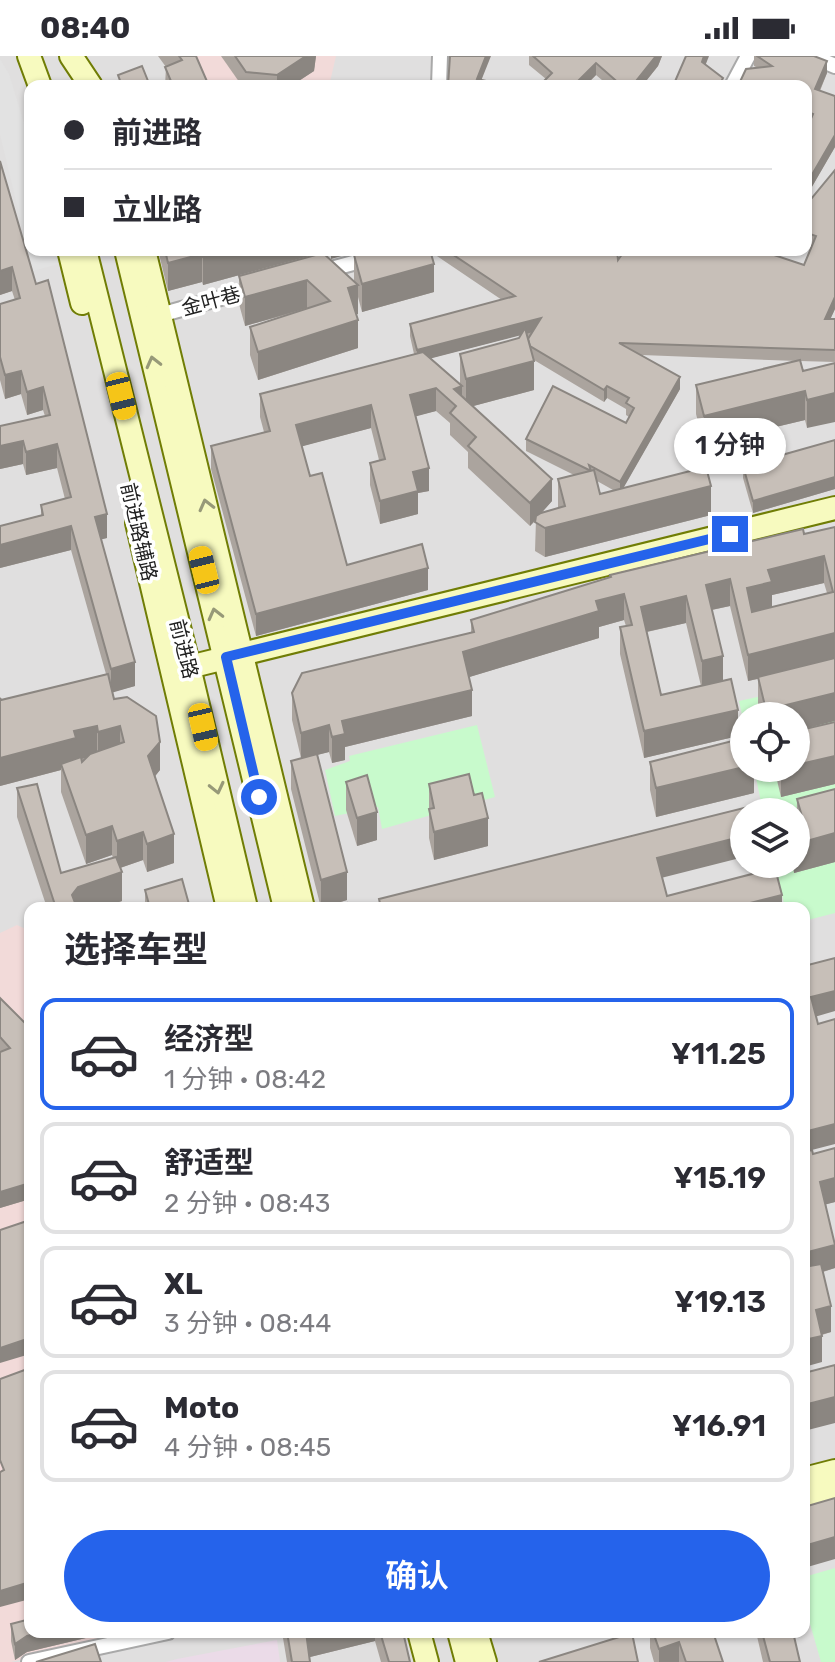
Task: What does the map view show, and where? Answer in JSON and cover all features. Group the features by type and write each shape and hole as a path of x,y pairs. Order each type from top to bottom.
{"street":[{"path":"29,56 38,80"},
{"path":"61,56 73,80"},
{"path":"71,56 87,80"},
{"path":"439,80 440,56"},
{"path":"735,80 748,56"},
{"path":"812,56 835,66"},
{"name":"前进路辅路","path":"71,256 134,507 227,902"},
{"name":"前进路","path":"86,256 245,902"},
{"name":"前进路","path":"128,256 234,655 284,902"},
{"path":"145,256 234,655 301,902"},
{"path":"310,274 378,256"},
{"name":"金叶巷","path":"160,315 265,286"},
{"path":"189,667 835,508"},
{"path":"810,1477 835,1471"},
{"path":"810,1497 835,1491"},
{"path":"29,1662 140,1638"},
{"path":"407,1638 413,1662"},
{"path":"421,1638 427,1662"}],"shaded area":[{"path":"0,56 835,56 835,1662 0,1662"},
{"path":"181,56 336,56 330,80 195,80"},
{"path":"0,59 9,74 24,123 24,234 0,135"},
{"path":"29,256 56,256 58,264 33,271"},
{"path":"17,925 24,928 24,1638 111,1638 11,1662 0,1662 0,933"},
{"path":"277,1640 280,1662 166,1662 177,1659"}],"green space":[{"path":"835,680 835,913 810,919 810,902 784,902 778,878 810,878 810,798 760,798 757,782 810,782 810,702 739,702"},
{"path":"477,725 495,797 382,829 378,807 335,816 325,770 350,761 349,756"},
{"path":"835,1568 835,1662 821,1662 810,1624 810,1575"}],"building":[{"path":"179,56 196,56 206,80 170,80 165,67 182,60"},
{"path":"235,56 306,56 277,75 246,72"},
{"path":"450,56 486,56 477,79 482,80 448,80"},
{"path":"533,56 656,56 637,80 615,80 596,63 579,80 545,80 552,73"},
{"path":"686,56 704,56 702,62 723,78 722,80 676,80"},
{"path":"757,56 814,56 827,61 815,89 835,96 835,135 812,175 812,80 741,80 746,69 772,66"},
{"path":"142,66 148,80 120,80 118,75"},
{"path":"0,161 24,243 24,256 28,256 36,284 48,280 107,514 95,517 135,662 111,669 71,526 0,545 0,526 43,515 41,505 71,497 57,444 26,452 23,441 0,446 0,426 50,415 43,387 27,392 21,371 5,375 0,357 0,304 20,298 12,267 0,271"},
{"path":"835,170 835,297 825,319 835,319 835,350 619,343 680,377 620,482 589,465 591,471 526,439 553,386 626,423 634,408 626,403 629,398 607,386 604,390 530,346 528,339 541,318 417,350 410,324 515,296 455,256 618,256 618,260 621,256 777,256 804,265 808,256 812,256 816,236 812,235 812,198"},
{"path":"166,256 194,256 168,263"},
{"path":"312,256 326,256 358,285 348,288 358,320 258,352 250,327 330,301 307,280 245,297 239,276"},
{"path":"354,256 432,256 434,264 362,284"},
{"path":"525,328 534,361 466,379 460,354 519,338"},
{"path":"423,352 462,386 454,389 552,479 530,503 468,446 476,437 450,413 456,406 436,388 410,395 429,468 413,472 418,491 380,501 370,463 385,459 371,405 296,425 310,476 322,473 347,565 422,544 428,568 256,614 211,446 270,431 260,394"},
{"path":"800,360 803,371 835,363 835,393 807,400 805,391 704,416 696,385"},
{"path":"835,440 835,477 753,501 743,466"},
{"path":"706,467 711,486 545,528 535,522 536,516 541,513 565,506 558,479 594,470 600,494"},
{"path":"835,527 835,633 748,655 730,579 706,585 723,656 702,661 686,596 641,607 661,695 731,679 736,702 730,702 730,712 644,731 620,627 632,625 624,594 596,601 599,611 463,652 472,690 342,721 345,734 332,737 329,725 301,733 292,693 302,673 474,632 471,620 610,575 803,529 804,534","holes":["824,556 833,592 752,612 747,588 772,582 768,570"]},
{"path":"835,658 835,693 798,702 764,702 758,677"},
{"path":"108,674 114,699 127,697 156,716 160,742 148,756 174,834 147,844 143,832 117,841 112,826 86,835 61,764 81,757 82,762 90,754 124,742 120,726 98,732 97,726 74,731 76,738 0,758 0,698"},
{"path":"835,722 835,756 810,762 810,728"},
{"path":"730,742 730,770 656,788 650,762"},
{"path":"317,754 347,872 321,880 291,761"},
{"path":"469,774 474,795 482,793 488,818 434,832 429,809 434,808 429,784"},
{"path":"367,775 377,812 357,818 346,782"},
{"path":"37,784 61,873 116,857 122,872 78,887 72,895 75,902 54,902 17,788"},
{"path":"835,789 835,833 810,840 810,798 801,798"},
{"path":"730,811 730,840 657,858 667,896 736,878 778,878 782,895 754,902 380,902 379,899"},
{"path":"182,879 188,902 148,902 145,890"},
{"path":"835,958 835,991 811,997 818,1024 835,1019 835,1124 810,1130 810,964"},
{"path":"0,998 24,1022 24,1185 0,1192 0,1052 10,1048 0,1037"},
{"path":"835,1148 835,1178 820,1182 835,1245 810,1251 810,1150 813,1154"},
{"path":"24,1222 24,1340 0,1348 0,1230"},
{"path":"821,1264 831,1306 816,1310 822,1336 810,1339 810,1266"},
{"path":"835,1365 835,1397 810,1403 810,1371"},
{"path":"24,1370 24,1584 0,1591 0,1472 4,1470 0,1460 0,1379"},
{"path":"835,1498 835,1537 810,1544 810,1505"},
{"path":"24,1621 24,1638 15,1644 11,1624"},
{"path":"288,1638 307,1638 310,1662 292,1662"},
{"path":"382,1638 404,1638 410,1662 389,1662"},
{"path":"616,1638 633,1638 638,1662 539,1662"},
{"path":"655,1638 715,1638 723,1662 686,1662 679,1642 659,1649"},
{"path":"764,1638 794,1638 800,1662 770,1662"},
{"path":"95,1644 101,1662 36,1662"}],"route":[{"path":"259,797 226,657 730,534"}]}
